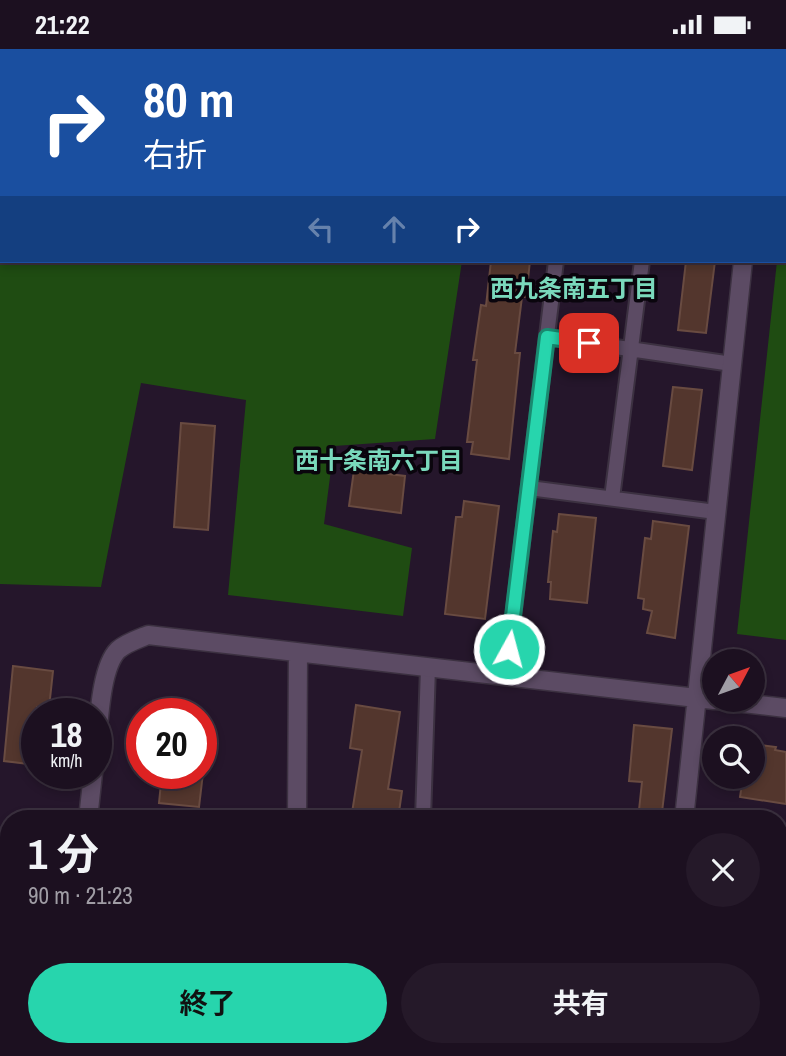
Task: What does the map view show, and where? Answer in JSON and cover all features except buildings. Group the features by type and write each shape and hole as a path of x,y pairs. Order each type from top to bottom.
{"street":[{"path":"711,649 716,512 743,263"},
{"path":"102,698 110,663 118,650 148,635 702,698"},
{"path":"297,810 298,653"},
{"path":"765,706 786,708"},
{"path":"686,810 706,712"},
{"path":"89,810 91,789"}],"lane":[{"path":"506,676 556,263"},
{"path":"612,498 642,263"},
{"path":"547,337 732,364"},
{"path":"529,488 716,512"},
{"path":"423,810 428,667"}],"green space":[{"path":"0,263 462,263 435,439 334,446 324,524 412,548 403,616 228,595 246,400 141,383 101,587 0,584"},
{"path":"777,263 786,263 786,640 737,634"}],"district":[{"name":"西九条南五丁目","path":"574,288"},
{"name":"西十条南六丁目","path":"379,460"}],"route":[{"path":"509,649 547,337 589,343"}]}
